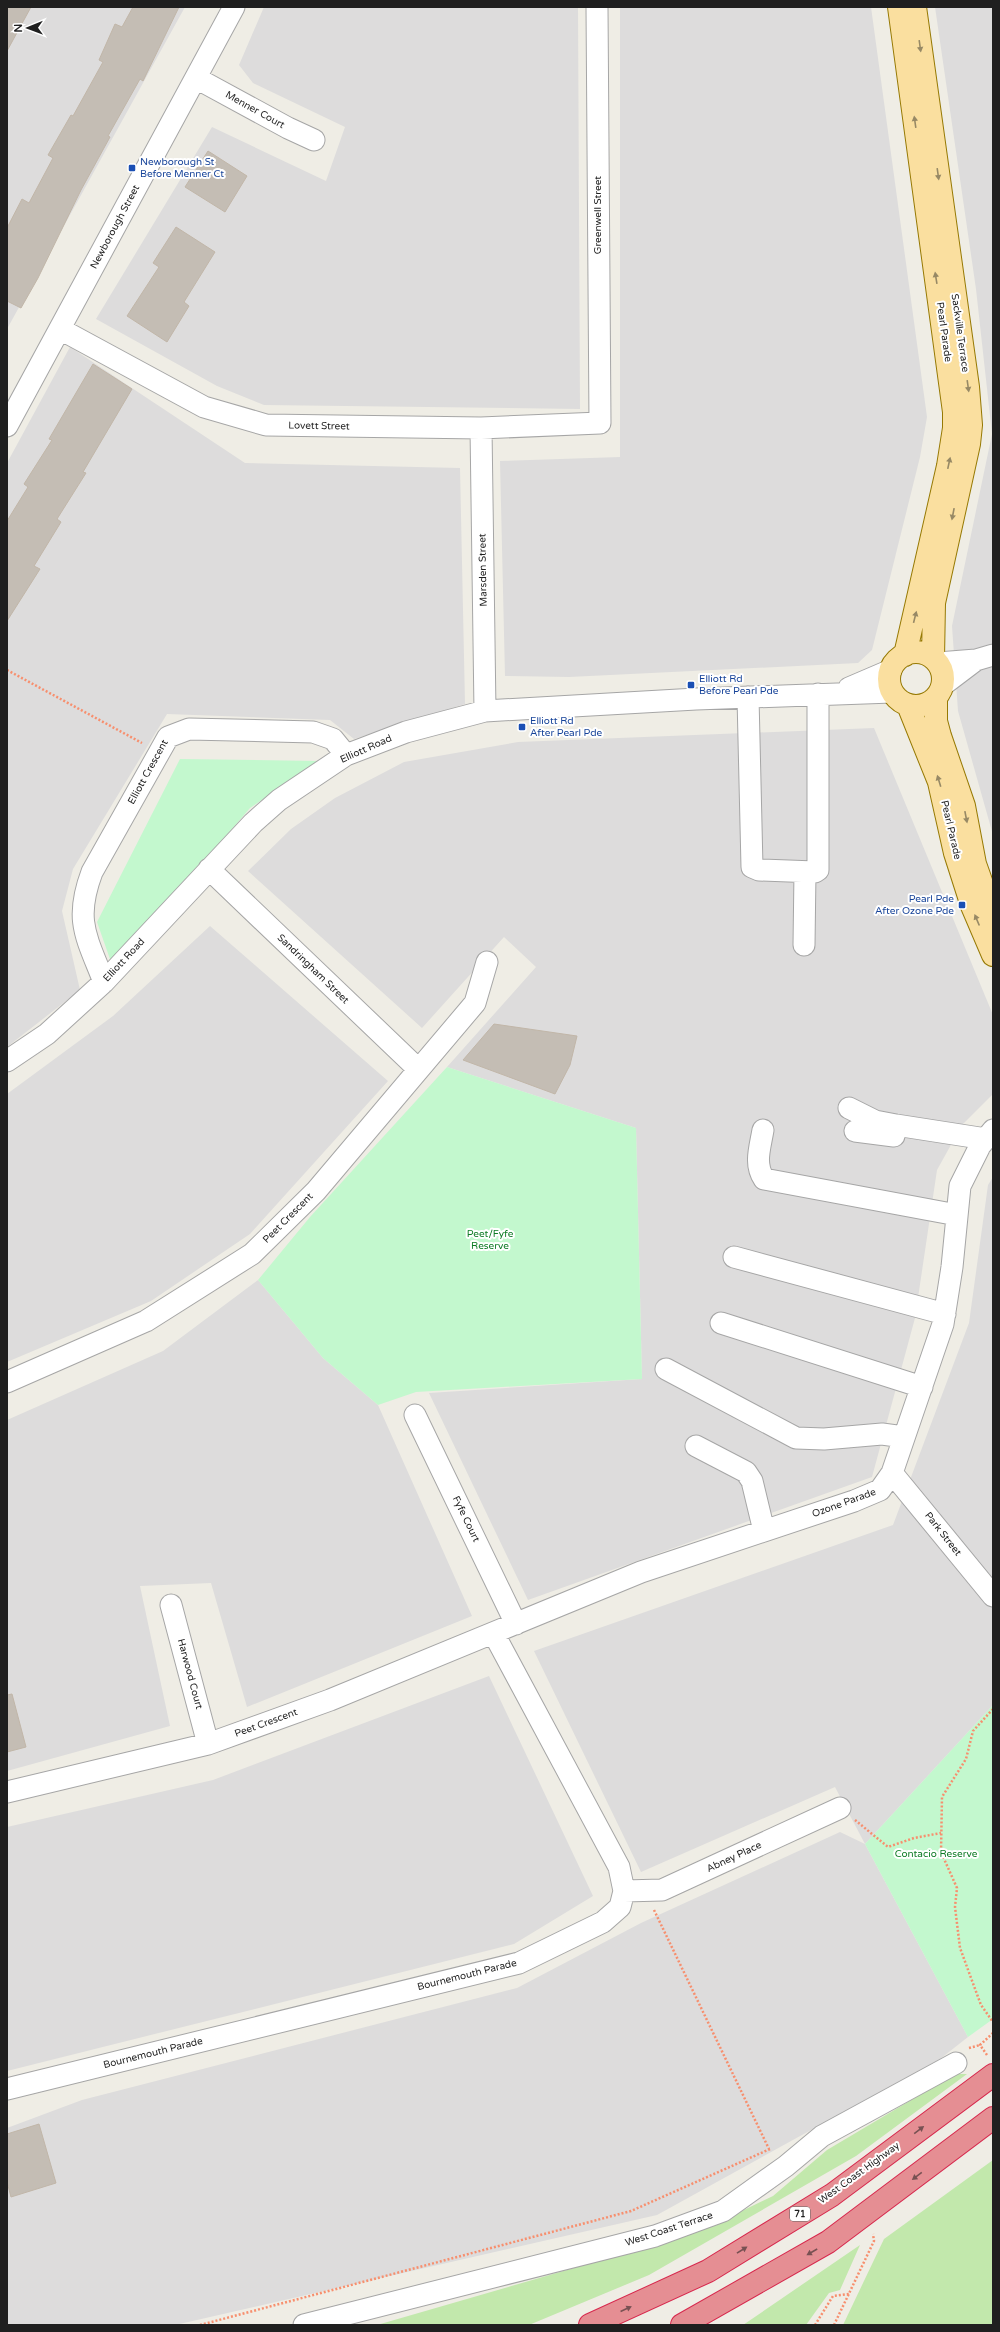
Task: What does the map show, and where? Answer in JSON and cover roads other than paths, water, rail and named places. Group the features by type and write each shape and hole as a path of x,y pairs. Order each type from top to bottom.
{"highway":[{"name":"West Coast Highway","path":"590,2325 708,2271 832,2195 991,2066"},
{"path":"682,2325 828,2242 993,2118"}],"main road":[{"name":"Pearl Parade","path":"899,7 954,412 953,439 948,466 899,680 939,782 955,853 972,906 993,955"},
{"name":"Sackville Terrace","path":"915,7 968,386 971,425 969,444 934,603 935,660"},
{"path":"935,660 919,652 899,680 922,706 939,692"},
{"name":"Pearl Parade","path":"935,660 944,677 939,692 936,721 964,806 975,864 993,915"}],"street":[{"name":"Newborough Street","path":"7,426 14,401 60,329 234,7"},
{"name":"Greenwell Street","path":"597,7 600,423"},
{"name":"Menner Court","path":"196,78 288,128 314,140"},
{"name":"Lovett Street","path":"60,329 204,407 266,425 481,428 600,423"},
{"name":"Marsden Street","path":"481,428 485,711"},
{"path":"935,660 985,658"},
{"path":"939,692 985,658"},
{"name":"Elliott Road","path":"7,1061 47,1034 104,982 209,869 279,800 346,755 406,732 485,711 818,694 839,692 899,680"},
{"path":"748,697 752,867 759,870 815,872 818,870 818,694"},
{"name":"Elliott Crescent","path":"104,982 86,936 82,914 84,895 92,872 168,737 189,729 313,732 333,739 346,755"},
{"name":"Sandringham Street","path":"209,869 417,1068"},
{"path":"804,945 805,872"},
{"name":"Peet Crescent","path":"7,1382 146,1321 252,1254 316,1191 417,1068 475,1003 487,962"},
{"path":"849,1108 875,1121 985,1141"},
{"path":"763,1130 758,1166 764,1179 957,1215"},
{"path":"855,1131 925,1140 985,1141"},
{"name":"Ozone Parade","path":"516,1624 641,1572 854,1501 880,1490 892,1472 922,1387 944,1314 960,1186 985,1141"},
{"path":"734,1257 944,1314"},
{"path":"721,1323 922,1387"},
{"path":"666,1369 796,1438 824,1439 882,1434 904,1437"},
{"name":"Fyfe Court","path":"416,1415 516,1624"},
{"path":"696,1446 746,1472 752,1481 764,1531"},
{"name":"Park Street","path":"892,1472 993,1596"},
{"name":"Harwood Court","path":"171,1605 208,1744"},
{"name":"Peet Crescent","path":"7,1792 208,1744 330,1700 516,1624"},
{"path":"494,1634 619,1867 624,1891"},
{"name":"Abney Place","path":"624,1891 662,1890 840,1808"},
{"name":"Bournemouth Parade","path":"7,2089 519,1963 604,1922 620,1907 624,1891"},
{"name":"West Coast Terrace","path":"317,2323 655,2236 723,2212 786,2166 822,2136 956,2064"}],"place":[{"name":"Newborough St Before Menner Ct","path":"132,168"},
{"name":"Elliott Rd Before Pearl Pde","path":"691,685"},
{"name":"Elliott Rd After Pearl Pde","path":"522,727"},
{"name":"Pearl Pde After Ozone Pde","path":"962,905"}],"park label":[{"name":"Peet/Fyfe Reserve","path":"490,1240"},
{"name":"Contacio Reserve","path":"936,1854"}]}
